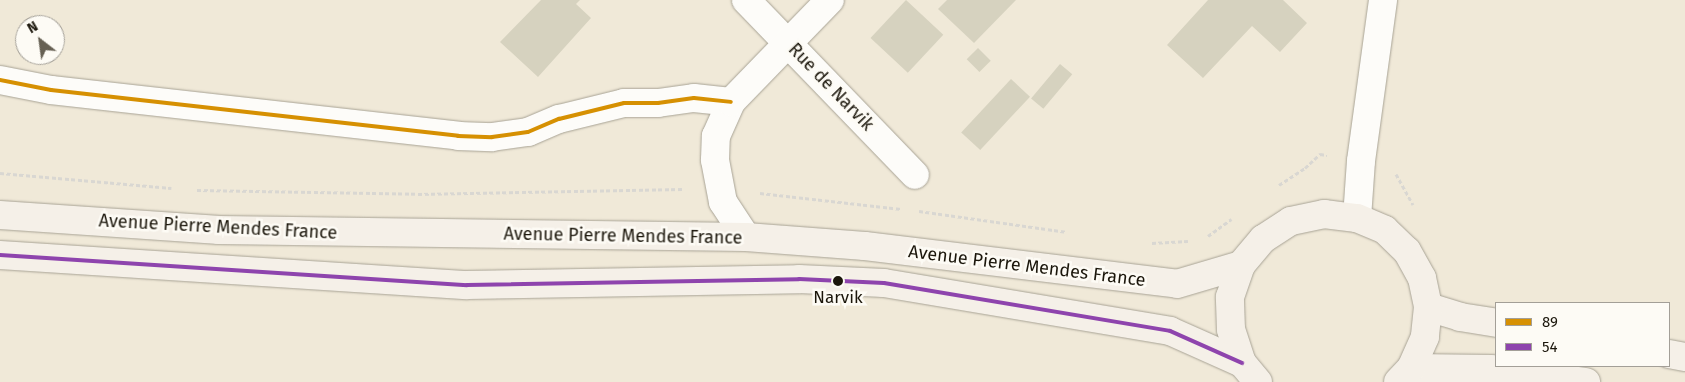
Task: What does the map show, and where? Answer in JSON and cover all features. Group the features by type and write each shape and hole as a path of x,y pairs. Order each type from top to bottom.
{"main road":[{"path":"1250,373 1231,330 1230,297 1241,265 1263,239 1291,221 1324,214 1358,218 1385,230 1407,251 1422,278 1428,307 1425,337 1404,375"},
{"name":"Avenue Pierre Mendes France","path":"0,215 219,230 746,237 865,246 1177,284 1241,265"},
{"name":"Avenue Pierre Mendes France","path":"0,255 467,285 798,279 884,283 1170,331 1250,373"},
{"path":"1428,307 1460,317 1495,324"},
{"path":"1670,354 1685,357"},
{"path":"1404,375 1491,369 1586,382"}],"street":[{"name":"Rue de Narvik","path":"746,0 915,175"},
{"path":"746,237 723,202 715,160 716,136 730,102 830,0"},
{"path":"1358,218 1361,161 1383,0"},
{"path":"0,80 52,90 458,136 492,137 528,132 559,119 624,103 658,103 694,98 730,102"}],"path":[{"path":"1275,188 1305,168 1320,154 1361,161 1397,174 1414,206"},
{"path":"0,172 180,189"},
{"path":"190,190 418,194 689,189"},
{"path":"760,193 906,210"},
{"path":"915,211 1071,233"},
{"path":"1204,239 1233,217"},
{"path":"1149,243 1195,240"}],"building":[{"path":"541,0 580,0 576,4 591,18 538,77 500,42"},
{"path":"906,0 943,35 908,73 871,38"},
{"path":"947,0 1016,0 974,43 938,9"},
{"path":"1208,0 1283,0 1307,23 1280,52 1252,26 1203,78 1167,45"},
{"path":"978,48 991,61 979,72 967,59"},
{"path":"1060,64 1072,74 1043,109 1031,98"},
{"path":"1011,79 1030,97 980,150 961,132"}],"transit line":[{"name":"89","path":"0,80 51,90 458,136 492,137 528,132 559,119 624,103 658,103 694,98 731,102"},
{"name":"54","path":"0,255 467,285 799,279 884,283 1170,331 1242,363"}],"place":[{"name":"Narvik","path":"838,281"}]}
